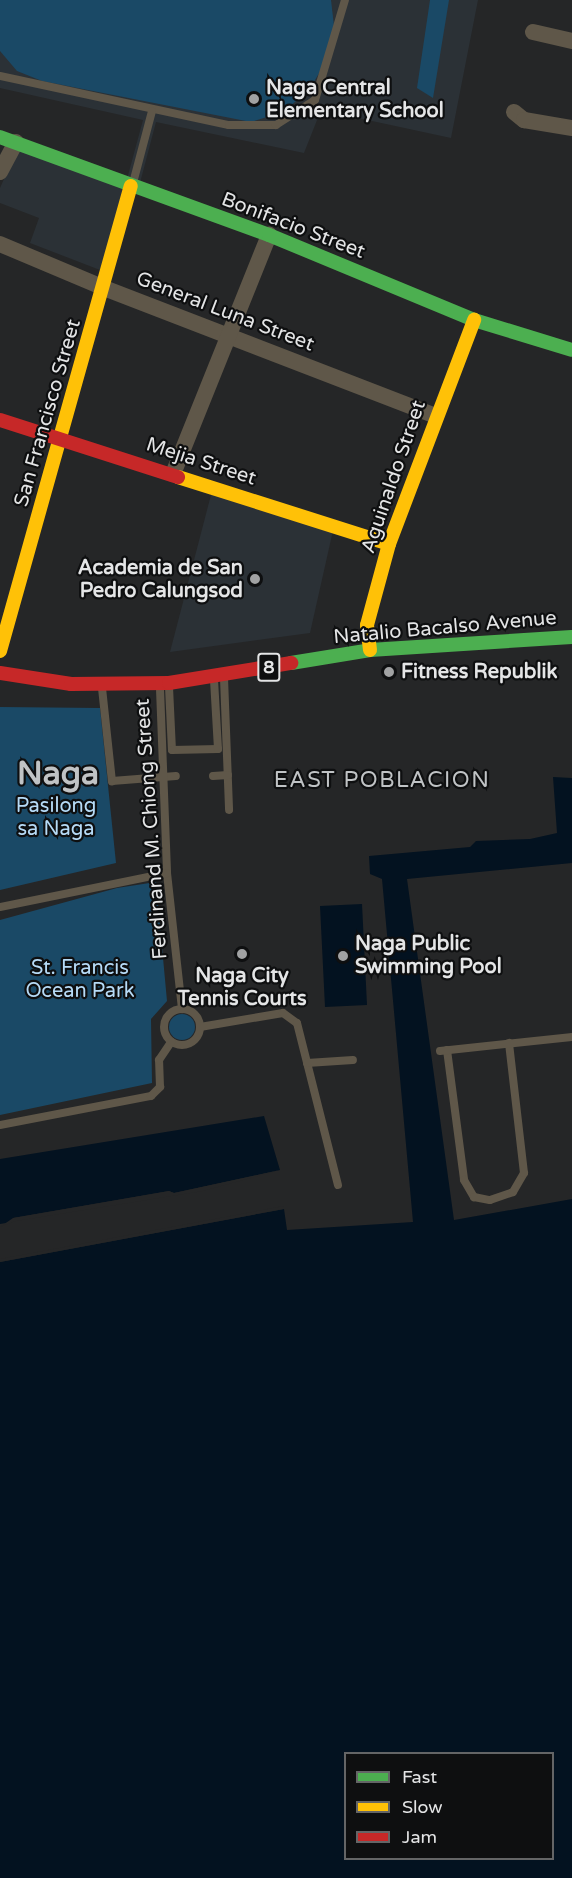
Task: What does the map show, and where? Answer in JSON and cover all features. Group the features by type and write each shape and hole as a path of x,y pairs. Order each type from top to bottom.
{"main road":[{"name":"Bonifacio Street","path":"8,140 269,235 474,320 572,350"},
{"name":"San Francisco Street","path":"0,651 131,186"},
{"name":"Aguinaldo Street","path":"370,650 367,625 389,544 474,320"},
{"name":"Mejia Street","path":"0,420 61,437 389,544"},
{"name":"Natalio Bacalso Avenue","path":"0,673 102,685 164,683 370,650 572,637"}],"street":[{"path":"533,32 572,41"},
{"path":"513,112 524,120 572,128"},
{"path":"0,172 8,140"},
{"path":"173,474 269,235"},
{"name":"General Luna Street","path":"0,243 104,288 436,416"}],"lane":[{"path":"0,76 152,111 229,125 276,125 315,100 345,0"},
{"path":"131,186 152,111"},
{"path":"164,683 172,750 218,749 219,675"},
{"path":"219,675 229,810"},
{"name":"Ferdinand M. Chiong Street","path":"164,683 161,777 167,873 182,1009"},
{"path":"102,685 112,781 176,776"},
{"path":"213,776 228,775"},
{"path":"0,907 167,873"},
{"path":"182,1009 192,1012 200,1027 196,1038 187,1045 171,1042 164,1033 164,1022 171,1012 182,1009"},
{"path":"200,1027 283,1013 297,1023 338,1185"},
{"path":"509,1043 525,1173 513,1192 490,1200 474,1197 464,1180 444,1051 509,1043 572,1036"},
{"path":"0,1125 151,1096 160,1087 159,1060 171,1042"},
{"path":"307,1063 353,1060"}],"shaded area":[{"name":"Naga Central Elementary School","path":"0,0 478,0 451,138 321,110 304,153 156,122 140,183 127,179 143,120 0,88"},
{"path":"18,147 125,188 100,270 30,243 39,218 0,203 0,188"},
{"name":"Academia de San Pedro Calungsod","path":"212,491 334,526 310,633 170,652"},
{"path":"553,777 572,778 572,863 407,879 454,1220 572,1199 572,1878 0,1878 0,1262 284,1209 287,1230 413,1222 382,879 370,874 369,856 470,847 476,841 530,839 557,833"},
{"name":"Naga Public Swimming Pool","path":"362,904 367,1005 325,1007 320,906"},
{"path":"264,1116 280,1170 174,1193 169,1191 13,1218 12,1222 0,1224 0,1159"}],"green space":[{"path":"0,0 331,0 334,26 327,60 309,90 283,112 251,122 42,81 17,71 0,51"},
{"path":"430,0 449,0 433,98 417,88"},
{"name":"Pasilong sa Naga","path":"0,707 100,708 116,863 0,890"},
{"name":"St. Francis Ocean Park","path":"156,882 167,1001 151,1019 152,1083 0,1115 0,920 117,888"},
{"path":"182,1014 191,1018 195,1027 191,1036 182,1040 173,1036 169,1027 173,1018"}],"pier":[{"path":"280,1170 203,1191 16,1221 0,1227 13,1218 169,1191 174,1193"},
{"path":"284,1206 284,1209 0,1262 0,1259"}],"traffic: fast":[{"path":"0,137 269,235 474,320 572,350"},
{"path":"291,663 370,650 572,637"}],"traffic: slow":[{"path":"0,651 131,186"},
{"path":"370,650 367,625 389,544 474,320"},
{"path":"178,477 389,544"}],"traffic: jam":[{"path":"0,420 178,477"},
{"path":"0,673 71,684 169,683 291,663"}],"place":[{"name":"Naga Central Elementary School","path":"254,99"},
{"name":"Academia de San Pedro Calungsod","path":"255,579"},
{"name":"Fitness Republik","path":"389,672"},
{"name":"Naga City Tennis Courts","path":"242,954"},
{"name":"Naga Public Swimming Pool","path":"343,956"}],"district":[{"name":"Naga","path":"58,774"},
{"name":"EAST POBLACION","path":"382,781"}]}
